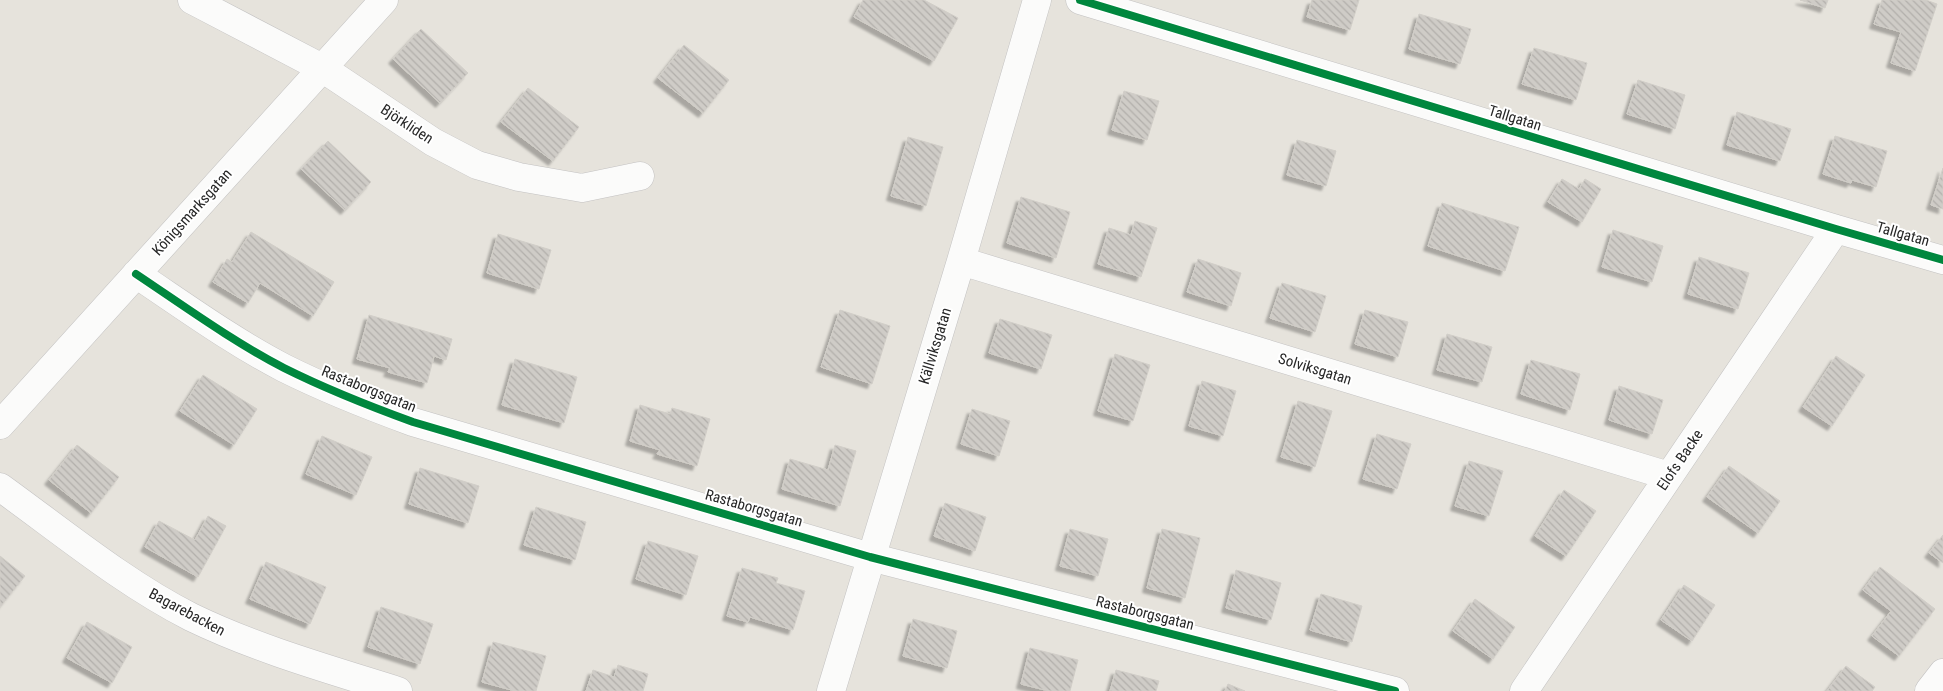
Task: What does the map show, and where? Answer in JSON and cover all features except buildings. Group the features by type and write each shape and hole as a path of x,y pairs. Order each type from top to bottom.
{"street":[{"name":"Björkliden","path":"192,0 322,68 433,142 477,165 519,176 582,188 640,176"},
{"name":"Königsmarksgatan","path":"0,425 384,0"},
{"name":"Källviksgatan","path":"830,691 961,261 1037,0"},
{"name":"Tallgatan","path":"1080,0 1943,260"},
{"name":"Elofs Backe","path":"1524,691 1836,229"},
{"name":"Solviksgatan","path":"961,261 1669,476"},
{"name":"Rastaborgsgatan","path":"136,274 221,330 282,367 344,396 413,422 870,557 1395,691"},
{"name":"Bagarebacken","path":"0,486 135,583 190,616 251,644 398,691"},
{"path":"1929,691 1943,673"}],"cycle path":[{"path":"1080,0 1943,260"},
{"path":"136,274 265,358 348,397 413,422 870,557 1395,691"}]}
